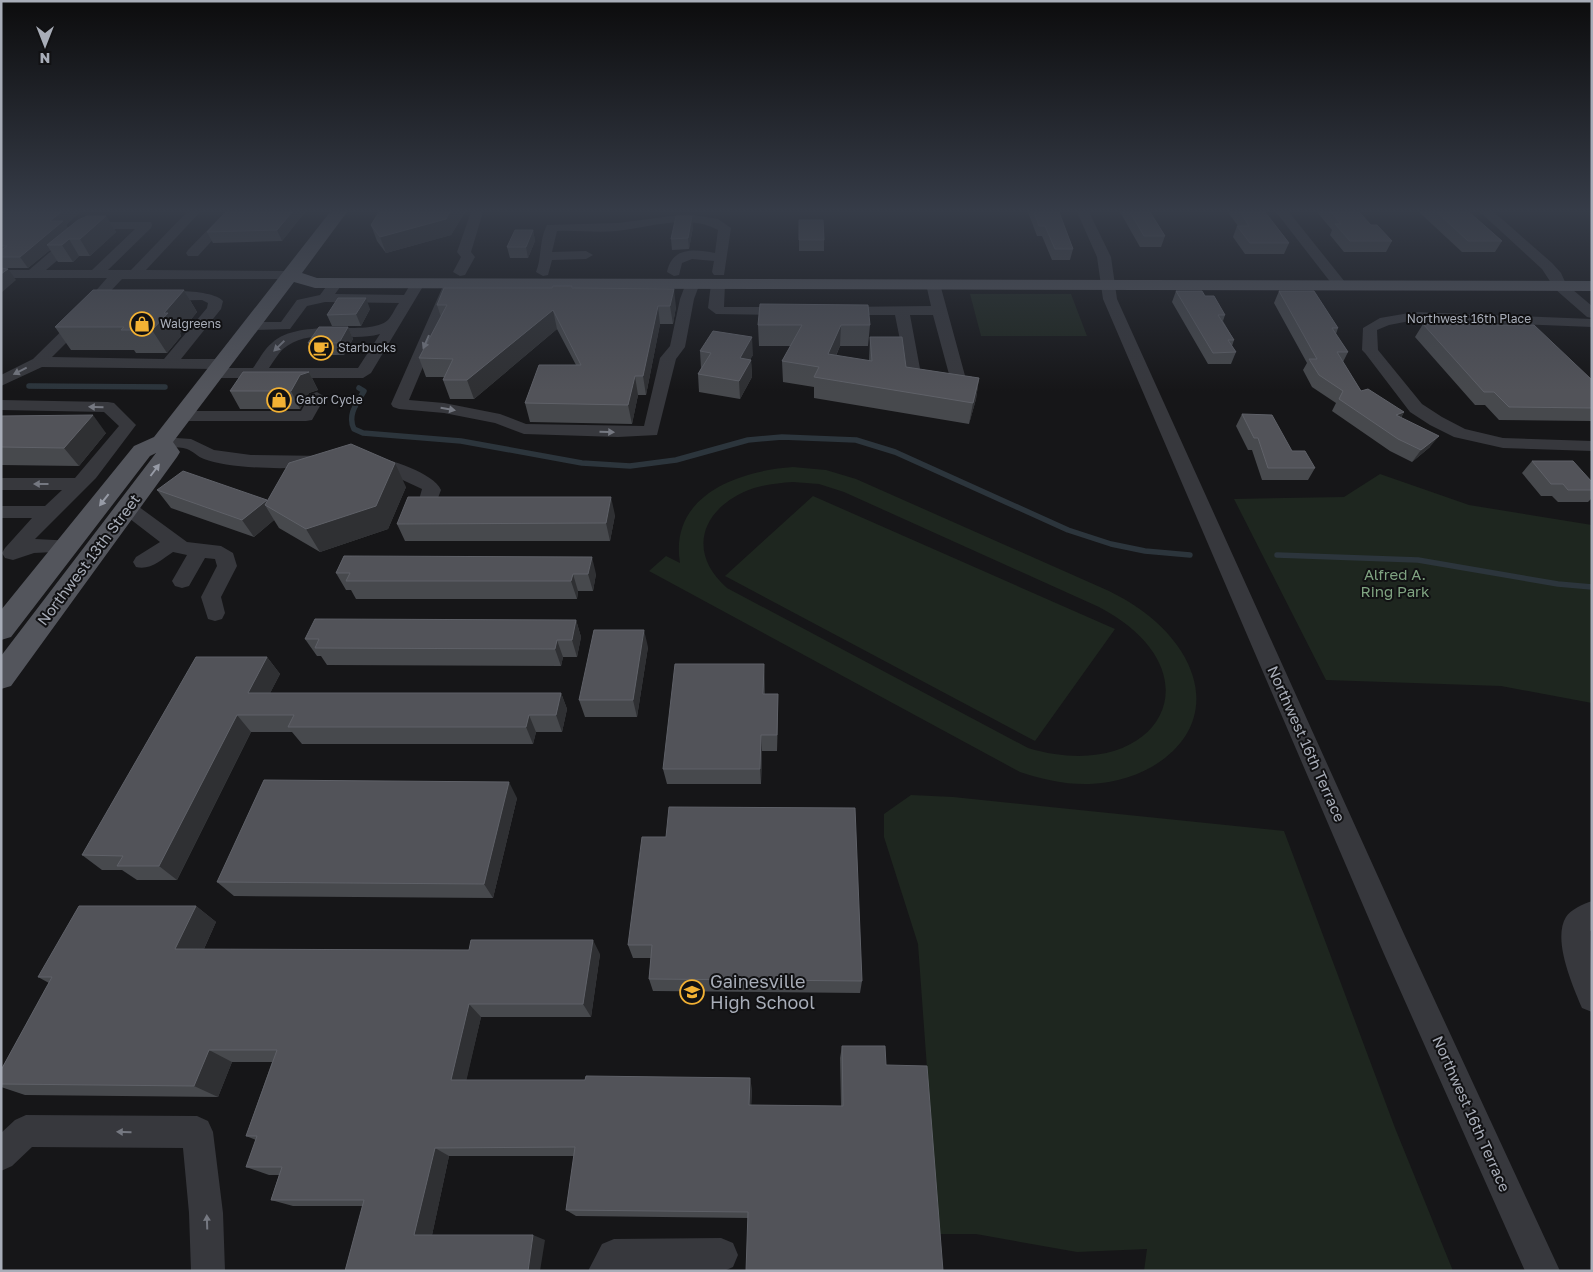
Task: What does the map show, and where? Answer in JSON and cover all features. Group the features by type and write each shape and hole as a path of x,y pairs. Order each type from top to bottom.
{"main road":[{"name":"Northwest 13th Street","path":"1,630 142,451 162,442 294,271"},
{"path":"291,275 324,272 452,284 510,271"},
{"path":"664,271 674,272 689,288"},
{"path":"291,275 315,283 689,288 718,271"},
{"path":"726,271 933,284 1107,279"},
{"path":"846,278 1557,280 1589,285"},
{"name":"Northwest 13th Street","path":"1,678 169,452 162,442"},
{"path":"1,651 69,561 70,555 62,553"}],"street":[{"path":"34,274 37,271"},
{"path":"134,275 137,271"},
{"path":"459,271 452,284 399,404 444,408 500,419 524,429 618,432 651,431 668,358 677,347 689,288"},
{"path":"719,271 715,308 721,311 797,311"},
{"name":"Northwest 16th Terrace","path":"1106,271 1110,299 1394,944 1543,1271"},
{"path":"1329,271 1335,279"},
{"path":"1548,271 1592,314"},
{"path":"1,274 291,275"},
{"path":"1,381 39,362 100,301 100,297 118,275"},
{"path":"325,298 336,283"},
{"path":"39,362 169,363 258,373 363,373 418,283"},
{"path":"452,284 465,298"},
{"path":"902,311 914,377 939,383 958,383 933,284"},
{"path":"147,297 204,296 216,301 214,309 169,363"},
{"path":"100,297 118,297"},
{"path":"269,303 302,303 325,298 409,299"},
{"path":"285,326 302,303"},
{"path":"826,311 940,310"},
{"name":"Northwest 16th Place","path":"1592,323 1415,316 1385,322 1370,328 1370,350 1416,408 1460,433 1503,443 1592,446"},
{"path":"251,326 321,323 392,324"},
{"path":"258,373 278,346 292,337 315,332 373,331 392,324"},
{"path":"362,332 370,335 380,345"},
{"path":"182,416 306,416 317,397"},
{"path":"1,405 108,407 128,425 85,479 7,553"},
{"path":"22,421 52,405"},
{"path":"162,442 191,444 209,455 251,461 286,463 349,459 383,464 430,485 432,490 426,507"},
{"path":"1,484 85,479"},
{"path":"128,508 182,548 221,553 226,558 227,566 211,597 215,613"},
{"path":"1,512 49,512"},
{"path":"143,562 174,542"},
{"path":"182,581 199,551"},
{"path":"7,553 26,558 62,553"},
{"path":"1592,914 1576,925 1577,956 1592,998"},
{"path":"1,1155 26,1130 197,1132 206,1213 208,1271"},
{"path":"605,1271 614,1256 721,1255"}],"green space":[{"path":"970,294 1071,294 1087,336 981,336"},
{"path":"793,467 826,470 856,479 1130,602 1158,623 1174,641 1181,651 1193,678 1196,702 1191,724 1180,744 1163,760 1141,772 1116,780 1090,784 1072,784 1020,772 649,571 666,556 680,563 679,540 685,520 696,504 711,491 730,481 750,474","holes":["793,482 819,484 844,492 1099,607 1137,634 1159,662 1166,691 1159,717 1141,738 1112,752 1074,756 1028,748 727,588 714,573 706,559 703,544 706,530 712,517 723,505 754,488"]},
{"name":"Alfred A. Ring Park","path":"1380,474 1469,505 1592,525 1592,703 1501,686 1326,680 1234,499 1344,497"},
{"path":"813,496 1115,629 1035,741 725,576"},
{"path":"911,795 953,797 1284,831 1395,1128 1453,1271 1144,1271 1147,1249 1077,1252 976,1234 939,1234 918,944 884,837 884,814"}],"building":[{"path":"553,286 572,286 572,288 674,289 670,306 658,306 643,376 635,376 628,405 525,403 539,365 581,365 553,310 467,380 443,380 453,359 419,358 447,305 437,305 444,288 552,288"},
{"path":"93,290 184,290 164,313 168,313 152,330 121,330 124,327 55,327"},
{"path":"1176,291 1202,291 1205,296 1214,296 1225,315 1218,315 1234,340 1228,340 1236,352 1213,353"},
{"path":"1279,291 1314,291 1338,328 1332,328 1348,352 1337,352 1361,391 1368,389 1404,412 1396,415 1439,436 1421,450 1398,439 1339,399 1343,391 1319,375 1309,359 1317,359"},
{"path":"338,298 366,298 356,314 327,315"},
{"path":"760,304 868,305 870,325 841,325 828,354 872,361 870,337 902,337 906,367 979,378 973,403 814,377 819,367 782,361 802,325 758,325"},
{"path":"1472,322 1495,322 1497,325 1534,325 1592,380 1592,408 1509,407 1494,392 1484,392 1423,324 1473,324"},
{"path":"319,327 348,327 339,343 308,343"},
{"path":"713,331 752,337 740,358 751,360 739,381 698,374 711,353 700,351"},
{"path":"243,372 309,372 300,375 291,391 230,391"},
{"path":"1242,414 1272,415 1292,451 1305,451 1315,468 1268,468 1258,438 1254,438"},
{"path":"93,415 64,448 1,447 1,416"},
{"path":"351,444 395,463 376,506 306,529 265,505 289,463"},
{"path":"1532,461 1573,461 1592,482 1592,490 1568,490 1563,484 1551,484"},
{"path":"183,471 267,500 242,520 157,490"},
{"path":"408,497 611,497 606,523 397,524"},
{"path":"344,556 592,557 588,574 573,574 571,581 346,581 350,573 336,573"},
{"path":"315,619 576,620 572,640 557,640 555,649 315,648 319,639 305,639"},
{"path":"594,630 644,630 633,700 579,700"},
{"path":"196,657 267,657 248,693 561,693 556,715 529,715 526,727 288,727 294,715 237,715 159,866 117,866 123,856 82,855"},
{"path":"675,664 764,664 763,694 778,694 777,735 761,735 760,769 663,769"},
{"path":"264,780 509,782 484,884 217,882"},
{"path":"669,807 855,808 862,981 649,979 652,945 628,945 642,837 666,837"},
{"path":"79,906 196,906 175,949 469,950 471,940 593,940 583,1004 469,1004 451,1080 585,1080 586,1076 750,1078 749,1105 843,1106 842,1046 885,1046 886,1065 927,1066 943,1271 746,1271 748,1212 566,1210 575,1147 435,1148 414,1235 533,1235 528,1271 345,1271 364,1200 271,1200 282,1167 246,1167 257,1136 246,1136 277,1050 209,1050 194,1086 1,1084 1,1070 52,977 38,977"}],"waterway":[{"path":"29,386 165,387"},
{"path":"359,388 364,391 352,414 352,424 354,429 363,433 461,441 582,463 630,466 676,460 748,440 782,437 856,440 895,452 1068,530 1111,544 1145,551 1190,555"},
{"path":"1277,555 1418,560 1558,584 1592,587"}],"place":[{"name":"Walgreens","path":"142,324"},
{"name":"Starbucks","path":"321,348"},
{"name":"Gator Cycle","path":"279,400"},
{"name":"Gainesville High School","path":"692,992"}]}
